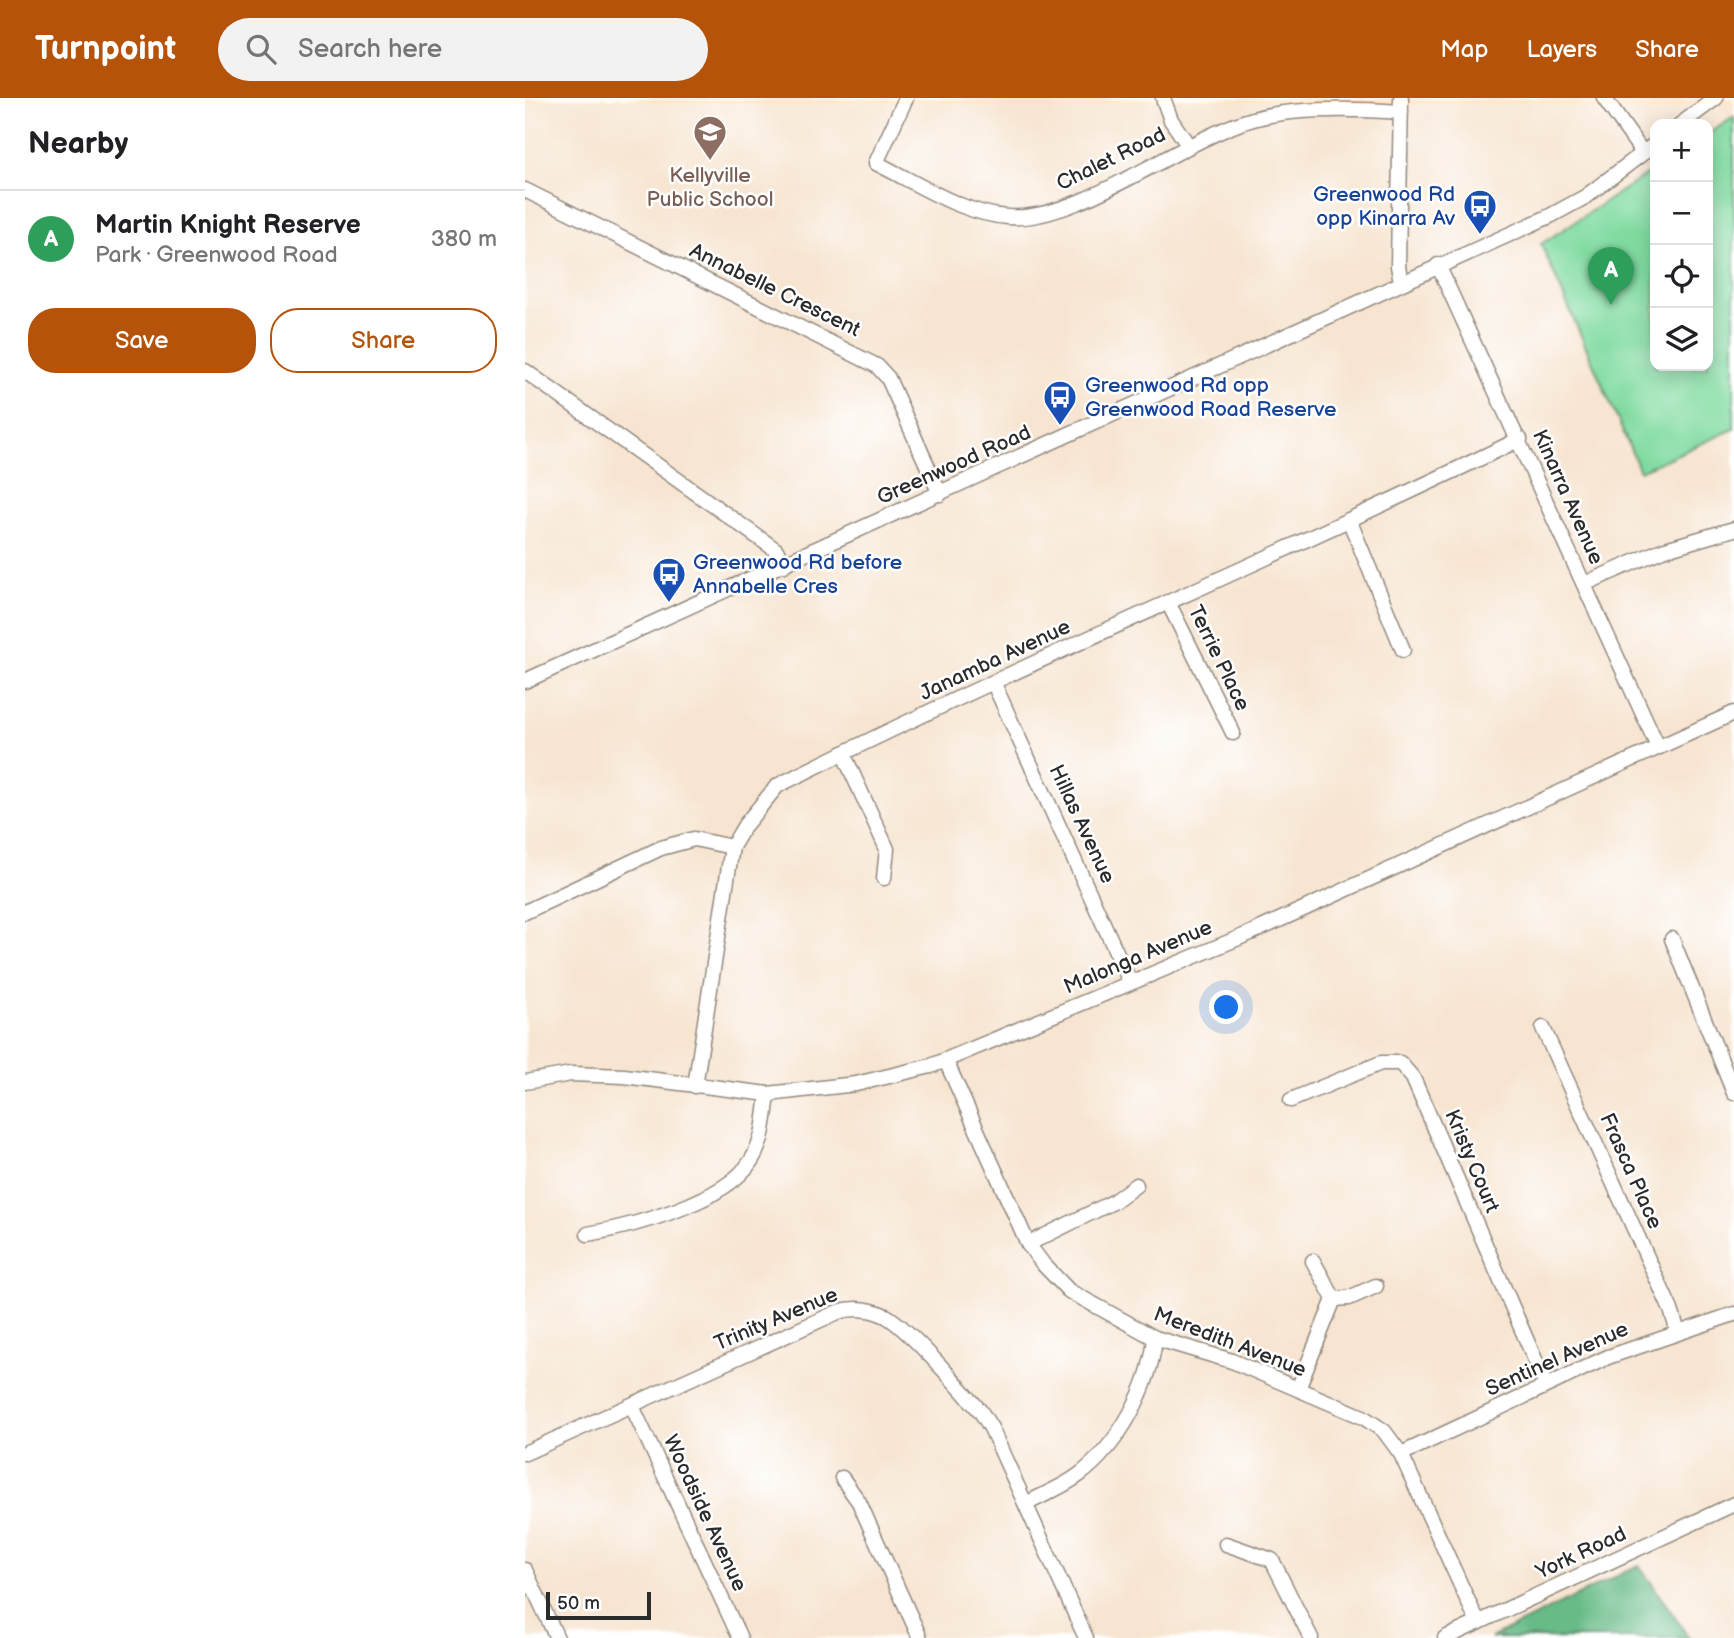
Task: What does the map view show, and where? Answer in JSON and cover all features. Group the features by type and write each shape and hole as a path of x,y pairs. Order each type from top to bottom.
{"street":[{"name":"Chalet Road","path":"906,98 876,163 980,212 1030,217 1109,188 1188,145 1255,118 1401,105"},
{"path":"1163,98 1171,120 1188,145"},
{"path":"1604,98 1649,148"},
{"path":"1688,119 1716,98"},
{"path":"1401,105 1398,265 1401,282"},
{"name":"Greenwood Road","path":"525,681 1564,209 1585,197 1649,148"},
{"name":"Annabelle Crescent","path":"525,191 877,366 888,378 940,494"},
{"name":"Kinarra Avenue","path":"1438,265 1520,439 1658,747"},
{"path":"525,371 776,550 784,565"},
{"name":"Janamba Avenue","path":"695,1086 732,847 745,825 777,786 1168,602 1350,522 1520,439"},
{"path":"1350,522 1403,650"},
{"path":"1584,584 1662,550 1734,529"},
{"name":"Terrie Place","path":"1168,602 1233,733"},
{"name":"Hillas Avenue","path":"994,684 1130,982"},
{"name":"Malonga Avenue","path":"525,1082 571,1074 624,1076 768,1094 856,1083 946,1061 1253,932 1734,713"},
{"path":"843,753 887,849 884,878"},
{"path":"525,912 661,848 694,839 732,847"},
{"path":"1672,939 1734,1093"},
{"name":"Frasca Place","path":"1543,1028 1671,1310 1678,1332"},
{"name":"Meredith Avenue","path":"946,1061 1028,1244 1056,1278 1082,1300 1155,1339 1232,1361 1374,1423 1401,1454 1478,1623"},
{"name":"Kristy Court","path":"1291,1100 1381,1063 1400,1063 1413,1078 1546,1385"},
{"path":"588,1234 634,1226 719,1190 741,1175 761,1139 768,1094"},
{"path":"1028,1244 1113,1202 1136,1185"},
{"path":"1313,1261 1334,1299"},
{"path":"1334,1299 1349,1297 1376,1286"},
{"path":"1298,1389 1334,1299"},
{"name":"Trinity Avenue","path":"525,1453 838,1312 848,1309 874,1312 896,1324 981,1412 1026,1504 1082,1637"},
{"name":"Sentinel Avenue","path":"1401,1454 1546,1385 1678,1332 1734,1314"},
{"path":"1026,1504 1081,1473 1110,1444 1142,1386 1154,1354 1155,1339"},
{"name":"Woodside Avenue","path":"632,1406 740,1638"},
{"path":"842,1478 859,1502 920,1638"},
{"name":"York Road","path":"1445,1638 1734,1504"},
{"path":"1226,1544 1272,1560 1311,1638"},
{"path":"525,1570 557,1638"}],"green space":[{"path":"1734,117 1734,429 1640,471 1541,244 1650,172 1650,371 1713,371 1713,131"},
{"path":"1639,1565 1689,1638 1491,1638"}],"place":[{"name":"Kellyville Public School","path":"710,162"},
{"name":"Greenwood Rd opp Kinarra Av","path":"1480,236"},
{"name":"Martin Knight Reserve","path":"1611,305"},
{"name":"Greenwood Rd opp Greenwood Road Reserve","path":"1060,427"},
{"name":"Greenwood Rd before Annabelle Cres","path":"669,604"}]}
